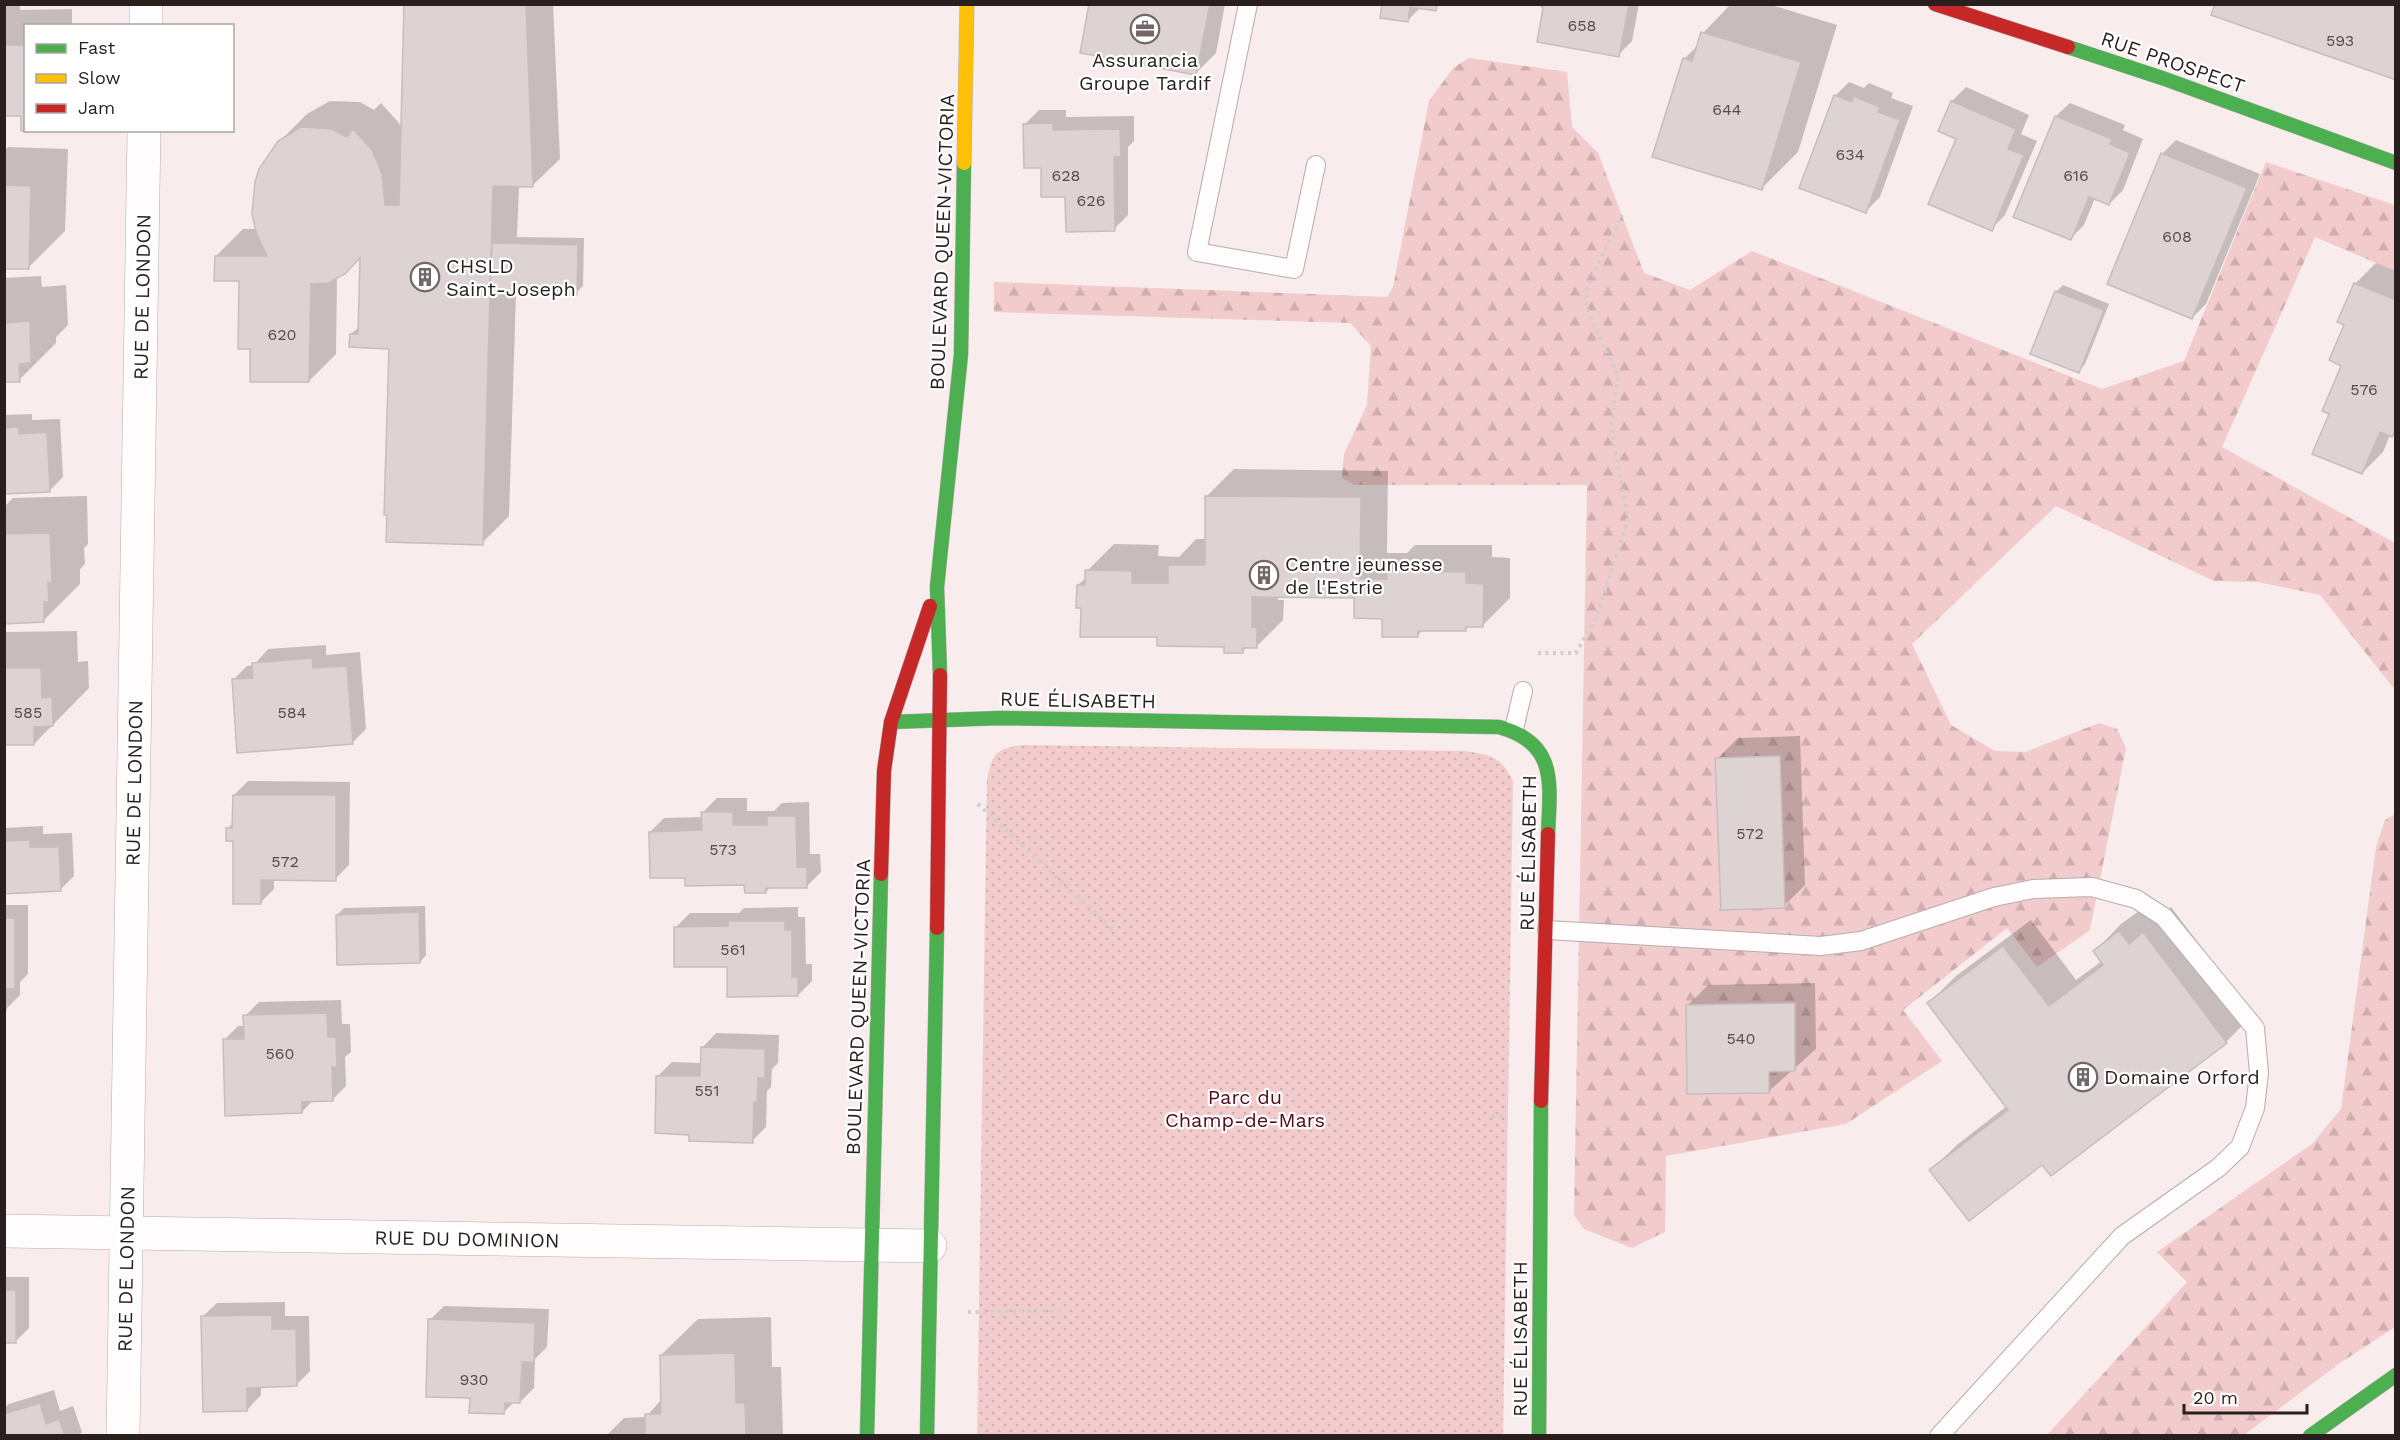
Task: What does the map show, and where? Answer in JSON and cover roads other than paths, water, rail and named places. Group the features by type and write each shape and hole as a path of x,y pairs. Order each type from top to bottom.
{"main road":[{"name":"BOULEVARD QUEEN-VICTORIA","path":"927,1436 941,719 937,587 961,354 967,4"},
{"name":"RUE PROSPECT","path":"1935,4 2164,79 2396,163"},
{"name":"BOULEVARD QUEEN-VICTORIA","path":"867,1436 884,771 891,722 937,587"},
{"name":"RUE ÉLISABETH","path":"891,722 941,719 1451,725 1514,729 1536,744 1548,762 1547,930 1540,1118 1539,1436"},
{"path":"2310,1436 2396,1375"}],"street":[{"path":"146,24 147,4"},
{"name":"RUE DE LONDON","path":"123,1436 144,132"},
{"name":"RUE DU DOMINION","path":"4,1231 930,1246"}],"lane":[{"path":"1248,4 1197,252 1294,269 1316,165"},
{"path":"1514,729 1522,691"},
{"path":"1547,930 1821,946 1861,941 1994,897 2033,889 2092,887 2136,899 2164,917 2255,1028 2258,1085 2255,1108 2240,1147 2218,1168 2122,1236 1939,1436"}],"place":[{"name":"Assurancia Groupe Tardif","path":"1145,29"},
{"name":"CHSLD Saint-Joseph","path":"425,277"},
{"name":"Centre jeunesse de l'Estrie","path":"1264,575"},
{"name":"Domaine Orford","path":"2083,1077"}],"park label":[{"name":"Parc du Champ-de-Mars","path":"1245,1108"}]}
